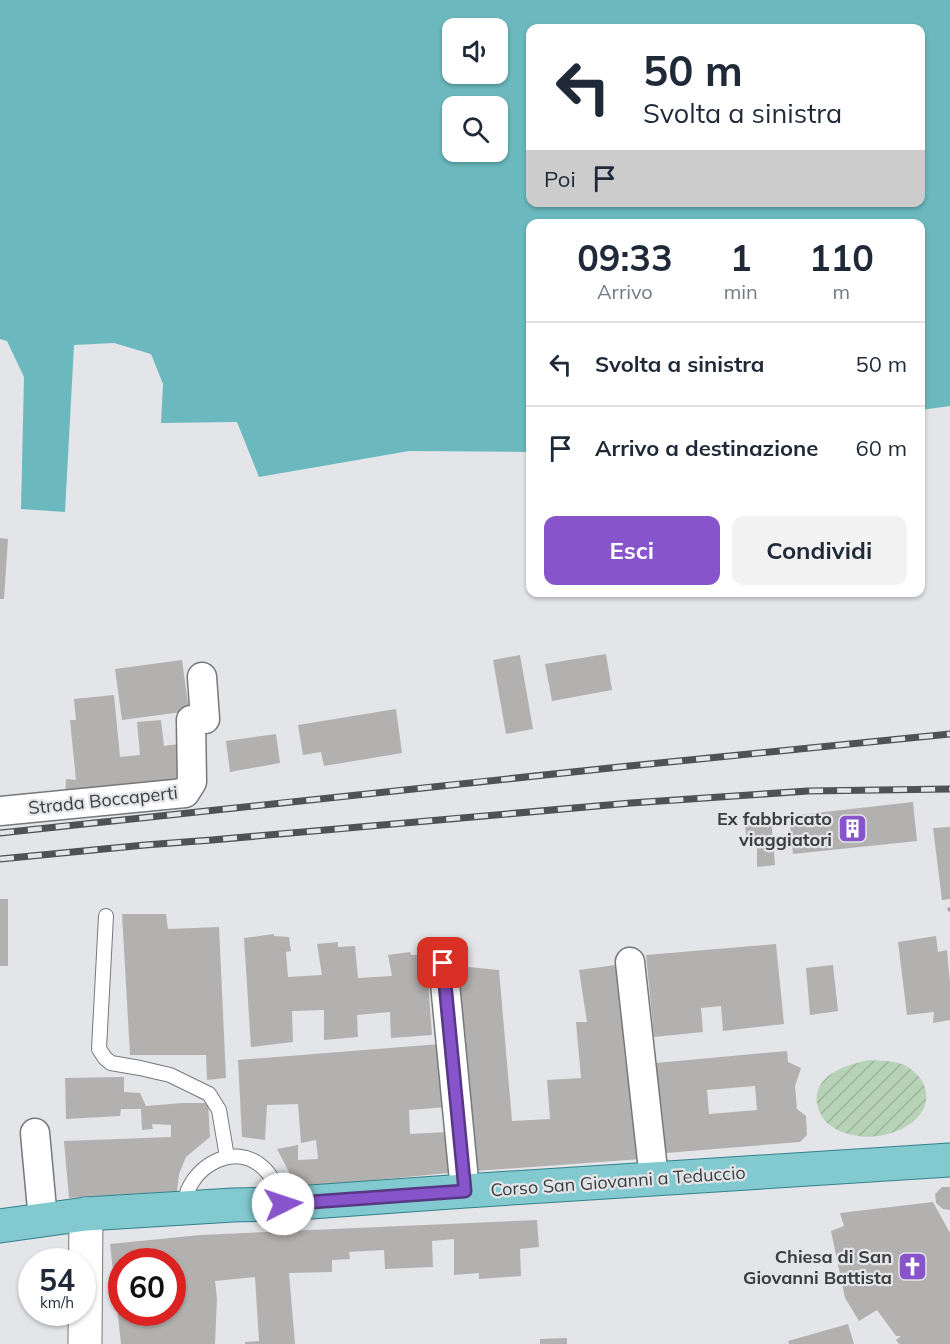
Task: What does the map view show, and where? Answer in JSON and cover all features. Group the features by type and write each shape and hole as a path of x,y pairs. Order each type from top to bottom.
{"main road":[{"name":"Corso San Giovanni a Teduccio","path":"0,1226 86,1214 283,1204 950,1160"}],"street":[{"name":"Strada Boccaperti","path":"0,812 185,793 192,782 191,720 205,719 202,677"},
{"path":"630,962 654,1179"},
{"path":"443,963 465,1191"},
{"path":"35,1133 43,1220"},
{"path":"85,1344 86,1214"}],"lane":[{"path":"106,916 99,1049 111,1063 170,1075 209,1094 219,1110 227,1157"},
{"path":"184,1208 188,1191 197,1175 211,1163 227,1157 246,1157 260,1165 279,1189 283,1204"}],"green space":[{"path":"868,1060 896,1062 913,1071 924,1085 926,1101 918,1117 910,1124 890,1133 868,1137 846,1133 827,1123 818,1108 817,1093 820,1085 833,1073 841,1068"}],"water":[{"path":"0,0 950,0 950,406 925,409 925,219 526,219 526,452 409,451 259,477 237,422 161,423 163,384 151,354 114,343 74,345 65,512 21,509 24,377 7,341 0,339"}],"building":[{"path":"0,538 8,539 4,599 0,599"},
{"path":"606,654 612,690 552,701 545,664"},
{"path":"520,655 533,729 506,734 493,660"},
{"path":"182,660 189,711 122,720 115,669"},
{"path":"114,695 120,757 140,755 137,722 161,720 164,746 178,744 183,784 65,796 66,779 76,780 70,720 76,720 74,699"},
{"path":"396,709 402,753 324,766 321,752 303,755 298,725"},
{"path":"276,734 280,763 230,772 226,741"},
{"name":"Ex fabbricato viaggiatori","path":"913,802 917,841 793,854 789,816"},
{"path":"771,817 775,865 757,867 757,848 765,847 764,839 747,841 744,819"},
{"path":"950,827 950,899 942,900 933,828"},
{"path":"0,899 8,899 8,966 0,966"},
{"path":"122,914 166,914 168,929 219,927 226,1078 207,1080 206,1055 130,1055"},
{"path":"274,934 274,936 289,937 291,951 286,952 288,977 322,975 317,944 338,942 338,947 355,946 358,978 392,976 388,955 410,952 411,955 426,955 432,1035 391,1038 390,1012 357,1015 358,1037 324,1040 324,1010 292,1011 293,1042 251,1047 244,938"},
{"path":"936,936 938,952 947,950 950,1020 933,1023 934,1012 907,1015 898,942"},
{"path":"776,944 784,1024 723,1031 721,1006 701,1008 703,1032 654,1037 646,955"},
{"path":"623,964 641,1159 476,1171 458,966 499,970 512,1121 550,1119 547,1080 581,1078 576,1022 587,1022 579,970"},
{"path":"833,965 838,1011 810,1015 806,968"},
{"path":"440,1044 447,1107 409,1110 410,1134 448,1132 448,1173 293,1188 289,1172 277,1149 298,1145 298,1160 318,1159 316,1140 301,1143 298,1104 267,1105 265,1140 242,1137 238,1060"},
{"path":"787,1051 788,1062 801,1068 795,1086 797,1109 806,1116 807,1135 800,1142 666,1153 656,1063","holes":["755,1086 757,1110 709,1114 707,1090"]},
{"path":"124,1077 124,1092 140,1093 146,1106 208,1103 210,1137 186,1157 179,1174 177,1191 69,1198 64,1141 171,1137 171,1125 152,1124 153,1129 142,1130 141,1109 121,1109 120,1116 66,1119 65,1078"},
{"path":"942,1187 950,1187 950,1210 943,1209 936,1203 935,1194"},
{"name":"Chiesa di San Giovanni Battista","path":"933,1202 950,1233 950,1344 899,1344 896,1340 901,1336 896,1336 877,1310 859,1321 845,1298 831,1231 844,1226 840,1213"},
{"path":"537,1220 539,1247 520,1249 521,1276 479,1279 479,1273 454,1275 454,1239 432,1241 433,1267 385,1269 384,1250 349,1252 350,1259 332,1260 332,1272 289,1273 295,1344 245,1344 245,1342 259,1341 255,1277 215,1281 217,1299 215,1344 121,1344 119,1326 186,1326 186,1248 110,1248 110,1244 200,1235"},
{"path":"848,1324 854,1344 789,1344 788,1341"},
{"path":"567,1338 567,1344 540,1344 540,1339"}],"railway":[{"path":"0,833 950,734"},
{"path":"0,859 631,803 808,791 950,789"}],"place":[{"name":"Ex fabbricato viaggiatori","path":"853,828"},
{"name":"Chiesa di San Giovanni Battista","path":"913,1266"}],"route":[{"path":"283,1204 465,1191 443,963"}]}
